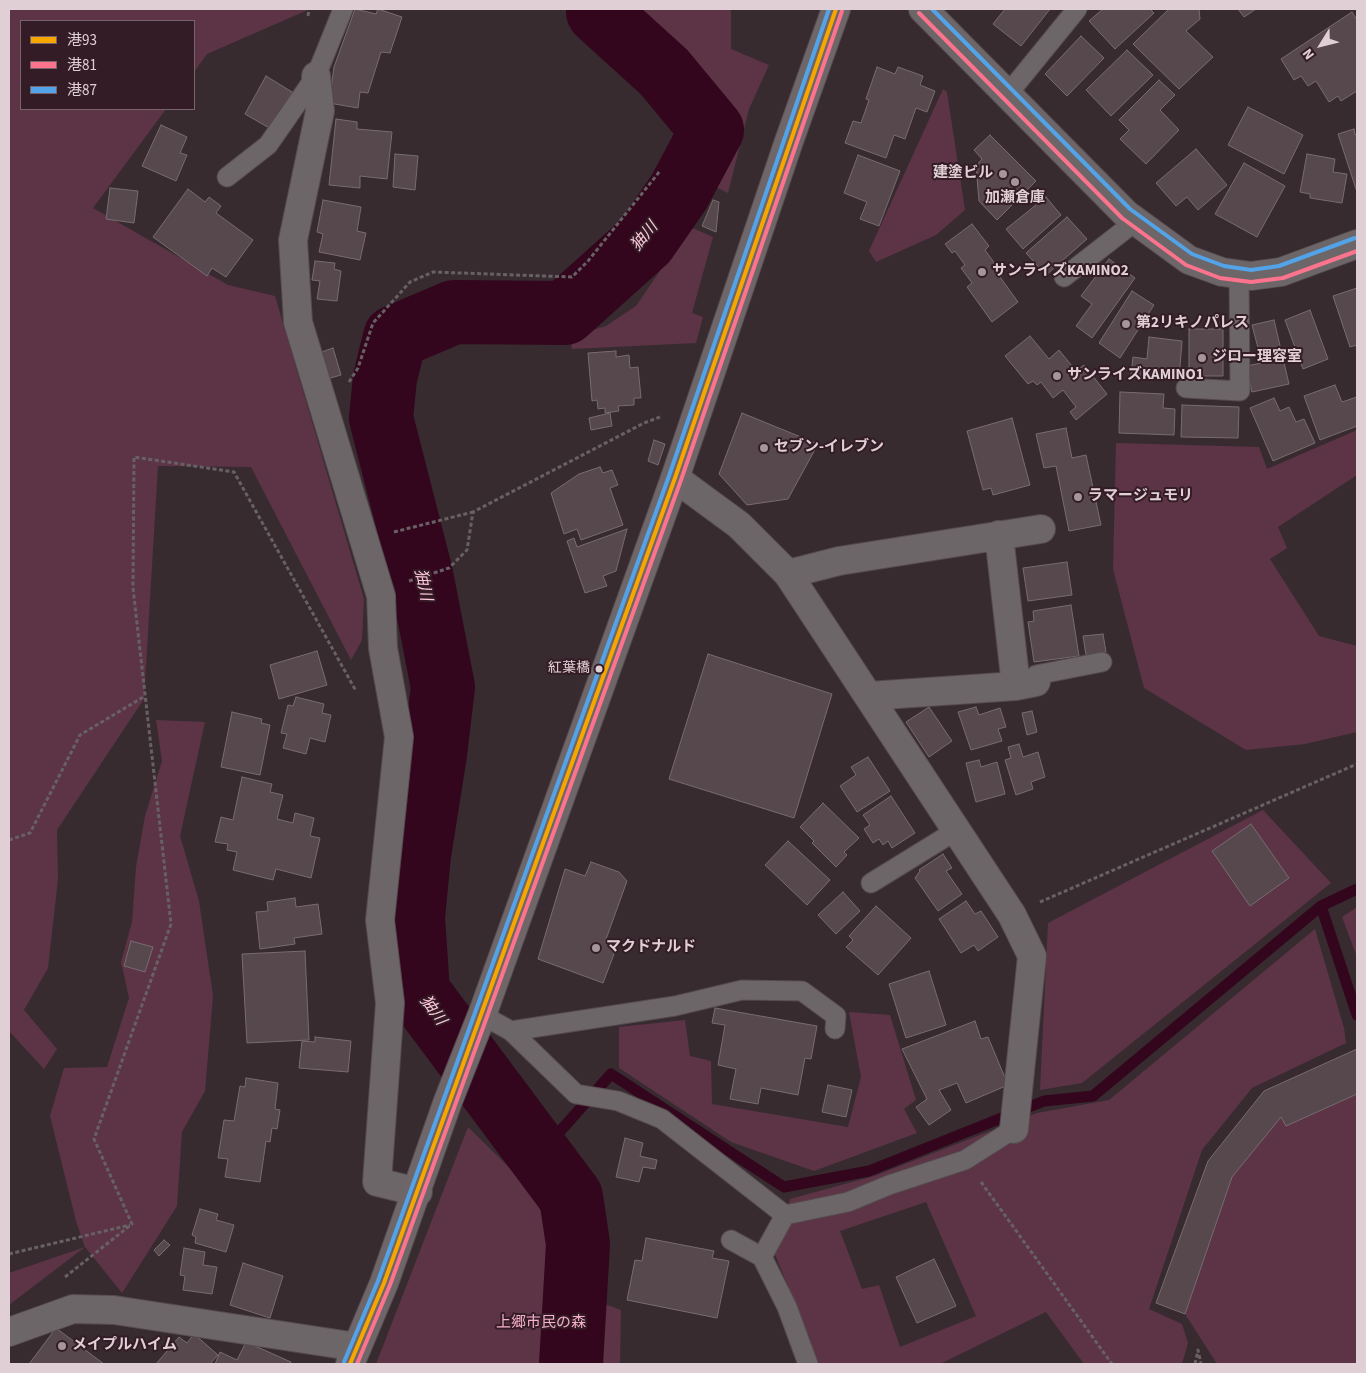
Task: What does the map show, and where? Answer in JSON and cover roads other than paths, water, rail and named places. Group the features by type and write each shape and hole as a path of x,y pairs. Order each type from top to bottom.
{"main road":[{"path":"354,1356 418,1192 448,1101 482,1015 675,478 788,144 836,9"}],"street":[{"path":"923,9 1126,214 1189,260 1222,272 1251,276 1281,272 1357,244"},
{"path":"316,76 320,111 293,240 298,322 381,596 383,648 399,737 380,920 390,1003 377,1182 418,1192"},
{"path":"675,478 738,525 788,574 1012,915 1032,956 1014,1129"},
{"path":"788,574 839,561 1041,529"},
{"path":"869,696 1026,684 999,535"},
{"path":"9,1332 73,1309 114,1310 354,1356"}],"lane":[{"path":"227,178 268,145 316,76 343,9"},
{"path":"1007,95 1077,9"},
{"path":"1064,277 1136,221"},
{"path":"1186,388 1240,391 1239,274"},
{"path":"1026,684 1036,675 1102,662"},
{"path":"871,883 956,830"},
{"path":"510,1031 675,1006 742,990 802,991 836,1016 835,1029"},
{"path":"482,1015 510,1031 576,1094 618,1101 662,1119 785,1215"},
{"path":"762,1256 785,1215 848,1202 889,1184 965,1160 1014,1129"},
{"path":"731,1240 762,1256 787,1307 808,1364"}],"waterway":[{"name":"㹨川","path":"571,1364 578,1244 571,1197 418,992 413,917 419,855 435,754 443,687 421,574 381,418 385,378 395,337 454,312 565,313 645,241 679,192 712,130 664,72 598,12 599,9"},
{"path":"539,1155 611,1074 784,1187 869,1171 1044,1101 1093,1096 1321,906 1357,889"},
{"path":"1321,906 1357,1015"}],"place":[{"name":"建塗ビル","path":"1003,174"},
{"name":"加瀬倉庫","path":"1015,182"},
{"name":"サンライズKAMINO2","path":"982,272"},
{"name":"第2リキノパレス","path":"1126,324"},
{"name":"ジロー理容室","path":"1202,358"},
{"name":"サンライズKAMINO1","path":"1057,376"},
{"name":"セブン-イレブン","path":"764,448"},
{"name":"ラマージュモリ","path":"1078,497"},
{"name":"紅葉橋","path":"599,669"},
{"name":"マクドナルド","path":"596,948"},
{"name":"メイプルハイム","path":"62,1346"}],"park label":[{"name":"上郷市民の森","path":"541,1324"}]}
